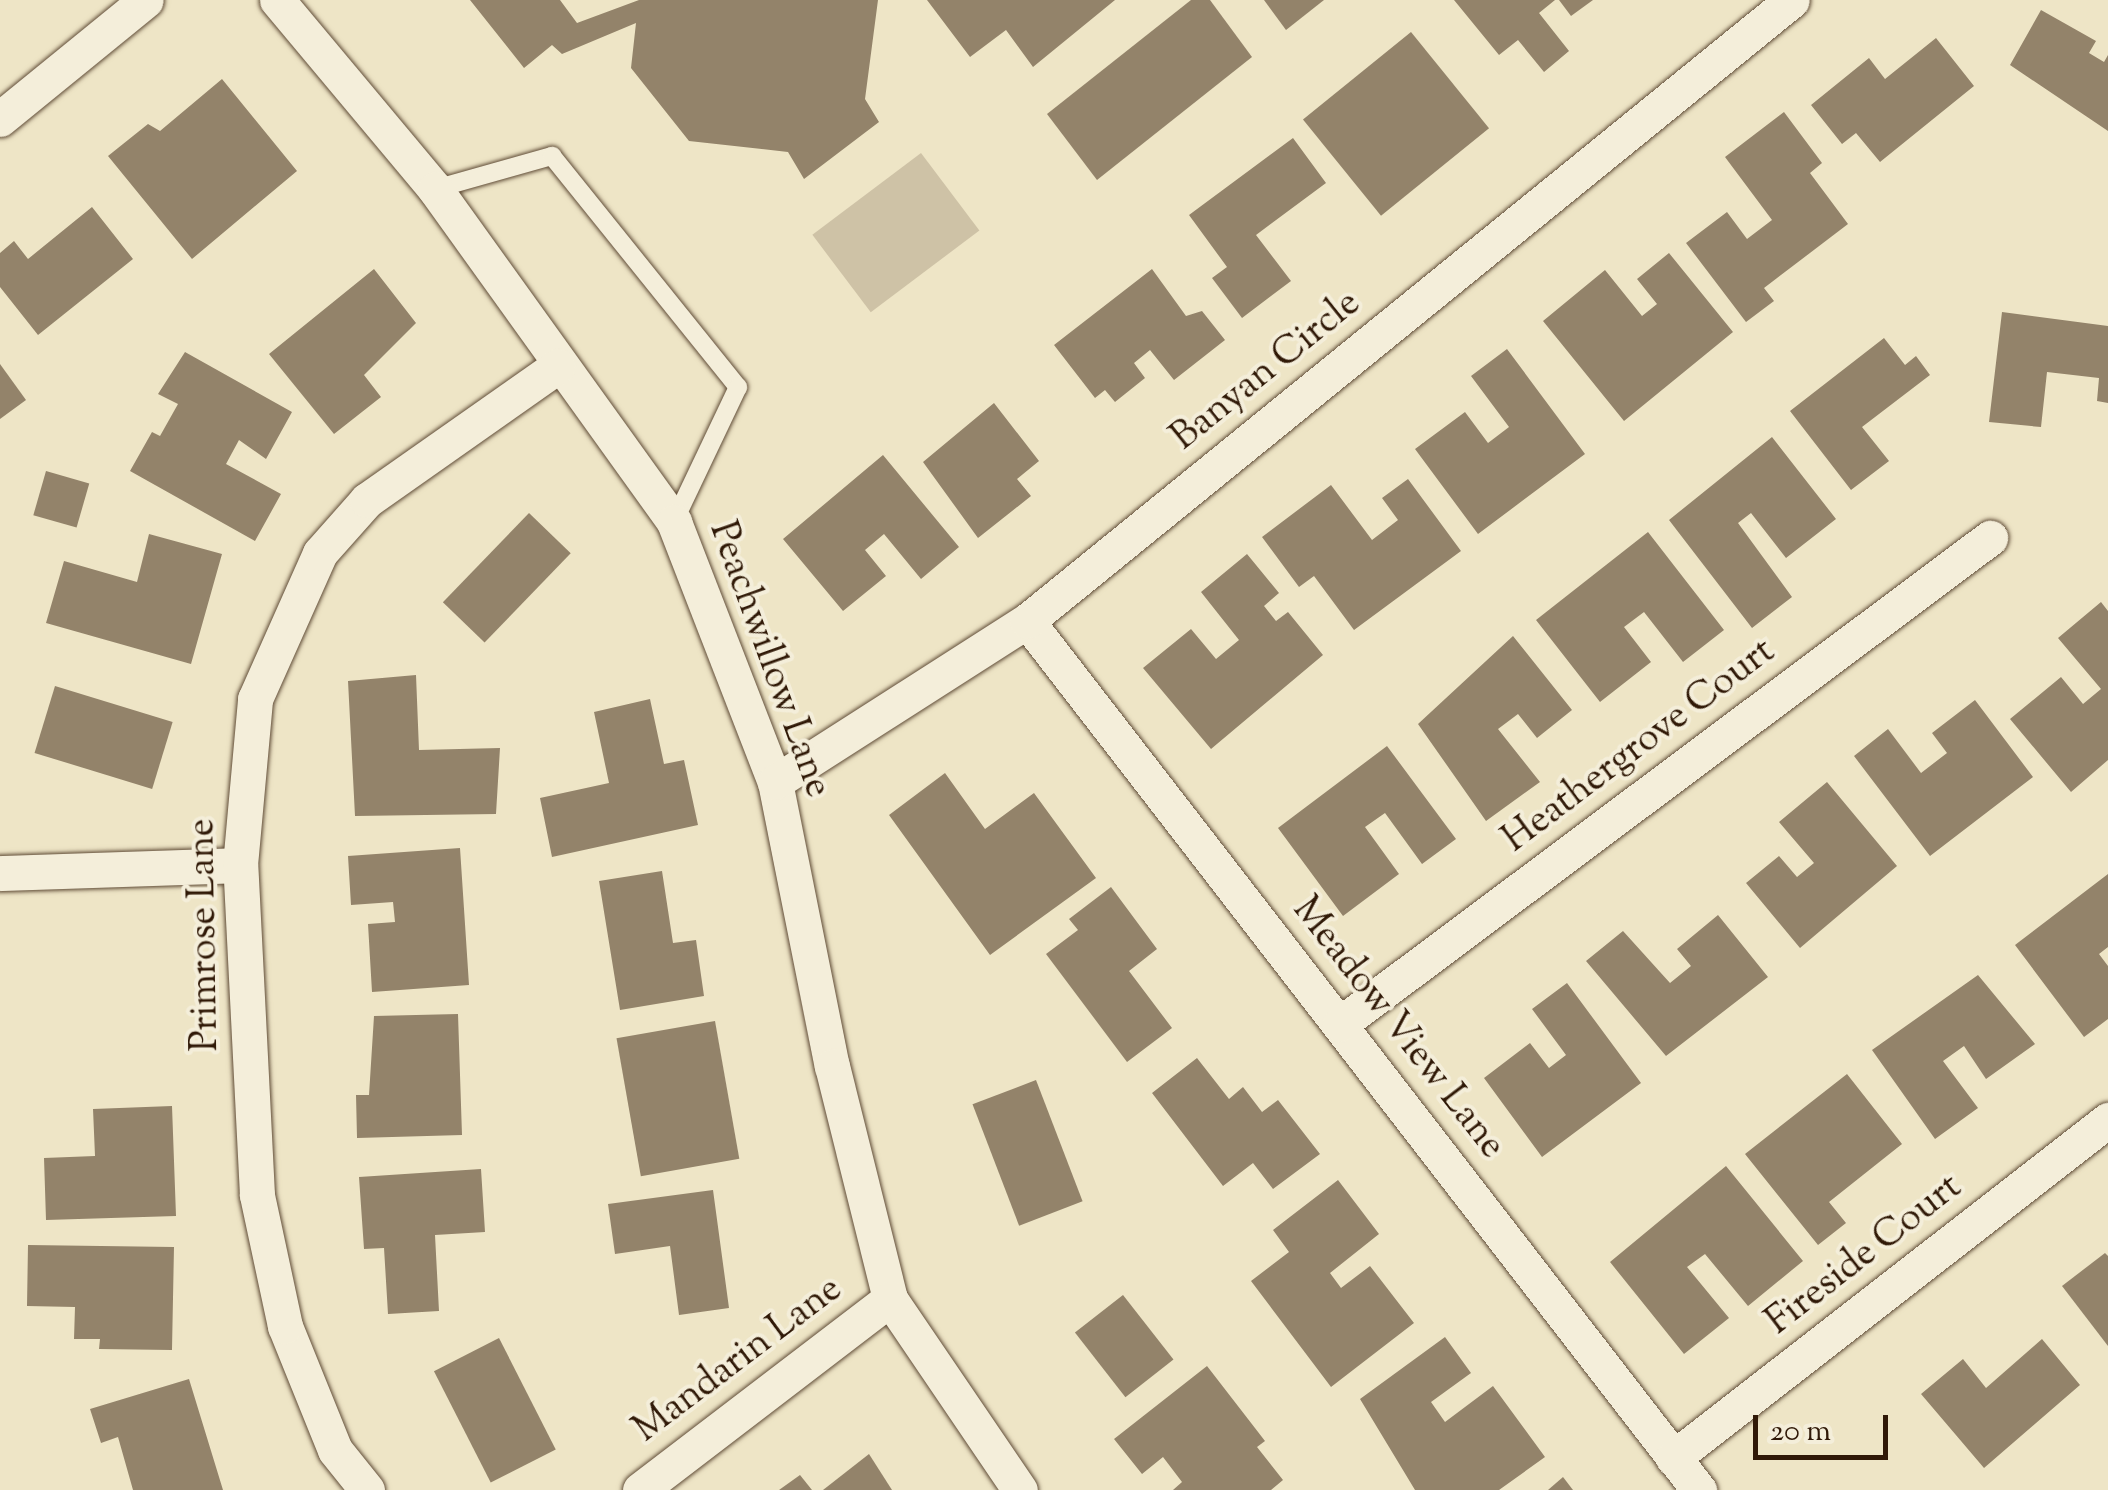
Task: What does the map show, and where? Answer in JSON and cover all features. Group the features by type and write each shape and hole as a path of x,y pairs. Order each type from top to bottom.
{"street":[{"path":"0,119 146,0"},
{"name":"Peachwillow Lane","path":"277,0 435,190 558,366 674,522 775,782 832,1066 890,1298 1020,1490"},
{"name":"Banyan Circle","path":"775,782 1028,621 1792,0"},
{"name":"Primrose Lane","path":"367,1490 336,1450 285,1326 257,1195 240,865 256,699 320,553 367,500 558,366"},
{"name":"Heathergrove Court","path":"1340,1024 1990,538"},
{"name":"Meadow View Lane","path":"1028,621 1699,1490"},
{"path":"0,873 240,865"},
{"name":"Fireside Court","path":"1673,1458 2108,1120"},
{"name":"Mandarin Lane","path":"640,1490 890,1298"}],"lane":[{"path":"435,190 552,156 738,386 674,522"}],"shaded area":[{"path":"921,153 979,230 871,312 812,235"}],"building":[{"path":"470,0 560,0 577,23 639,0 878,0 865,99 879,122 804,179 788,152 689,141 631,68 636,23 562,54 552,45 524,68"},
{"path":"927,0 1115,0 1033,67 1006,30 970,57"},
{"path":"1191,0 1210,0 1252,57 1097,180 1047,114"},
{"path":"1264,0 1324,0 1286,30"},
{"path":"1454,0 1555,0 1539,13 1569,51 1544,72 1518,40 1499,55"},
{"path":"1559,0 1593,0 1571,16"},
{"path":"2041,10 2096,41 2089,53 2104,62 2108,55 2108,131 2010,65"},
{"path":"1411,32 1489,128 1381,216 1303,119"},
{"path":"1936,38 1974,86 1880,162 1856,133 1842,144 1811,105 1869,58 1885,79"},
{"path":"222,79 297,171 192,259 108,156 148,124 160,131"},
{"path":"1784,112 1822,163 1810,173 1848,224 1764,288 1774,301 1746,322 1686,243 1727,212 1747,239 1772,220 1725,157"},
{"path":"1293,138 1326,183 1256,235 1291,281 1242,318 1212,278 1227,267 1189,215"},
{"path":"92,207 133,259 38,335 0,287 0,253 14,241 28,259"},
{"path":"1669,253 1733,332 1624,421 1543,321 1605,270 1642,316 1657,304 1637,279"},
{"path":"374,269 416,323 364,375 381,397 334,434 269,354"},
{"path":"1152,269 1186,316 1202,311 1225,340 1174,380 1150,350 1134,363 1145,378 1115,402 1105,390 1095,398 1054,345"},
{"path":"2002,312 2108,326 2108,403 2097,401 2099,378 2047,372 2041,427 1989,422"},
{"path":"1884,338 1905,365 1916,356 1930,375 1862,427 1889,461 1851,490 1790,411"},
{"path":"1507,349 1585,454 1478,534 1415,449 1465,412 1488,443 1509,427 1471,376"},
{"path":"185,352 292,412 266,459 239,440 226,464 281,494 255,541 130,471 152,432 160,436 178,404 158,394"},
{"path":"0,364 26,400 0,419"},
{"path":"994,403 1039,461 1017,479 1031,496 978,538 923,462"},
{"path":"1772,437 1836,519 1786,558 1751,513 1738,523 1792,597 1752,628 1669,520"},
{"path":"883,455 959,547 921,579 884,534 865,550 886,576 843,611 783,539"},
{"path":"46,471 89,483 77,528 33,515"},
{"path":"1408,479 1461,551 1354,630 1314,576 1299,587 1262,537 1331,485 1372,540 1398,520 1382,498"},
{"path":"529,513 571,553 485,642 443,602"},
{"path":"1648,532 1724,630 1683,662 1644,612 1624,627 1651,662 1600,702 1536,620"},
{"path":"149,534 222,554 191,664 46,623 64,561 137,582"},
{"path":"1247,554 1279,593 1264,606 1276,621 1288,612 1323,655 1211,749 1143,668 1191,629 1216,659 1239,640 1201,592"},
{"path":"2101,602 2108,611 2108,760 2071,792 2010,719 2061,677 2083,704 2101,689 2058,638"},
{"path":"1513,636 1572,710 1537,738 1518,714 1498,729 1540,782 1486,821 1418,724"},
{"path":"416,675 419,750 500,748 496,814 355,816 348,681"},
{"path":"55,686 173,722 152,789 35,753"},
{"path":"650,699 664,764 684,760 698,825 552,857 540,798 609,783 594,712"},
{"path":"1975,700 2033,777 1930,856 1854,756 1888,729 1921,773 1947,753 1932,733"},
{"path":"1387,746 1456,839 1422,864 1385,813 1365,827 1399,874 1343,916 1278,828"},
{"path":"945,773 985,829 1034,793 1096,878 990,955 889,815"},
{"path":"1827,782 1897,866 1800,948 1746,883 1779,856 1797,877 1814,863 1779,822"},
{"path":"460,848 469,985 372,992 368,924 395,922 393,902 351,905 348,856"},
{"path":"662,871 673,943 696,940 704,996 620,1010 599,881"},
{"path":"2108,874 2108,947 2099,954 2108,966 2108,1019 2084,1037 2015,945"},
{"path":"1111,887 1157,949 1129,971 1172,1028 1127,1062 1046,954 1078,930 1069,919"},
{"path":"1718,915 1768,977 1666,1056 1586,961 1623,931 1670,983 1691,966 1677,949"},
{"path":"1978,975 2035,1044 1986,1079 1964,1046 1943,1061 1978,1108 1935,1139 1872,1050"},
{"path":"1567,983 1641,1083 1542,1157 1484,1078 1530,1043 1549,1068 1566,1055 1532,1009"},
{"path":"458,1014 462,1135 357,1138 356,1095 369,1095 374,1016"},
{"path":"715,1021 739,1159 641,1176 617,1038"},
{"path":"1197,1058 1229,1099 1243,1087 1262,1112 1278,1100 1320,1154 1273,1189 1253,1163 1223,1186 1152,1093"},
{"path":"1847,1074 1902,1144 1829,1202 1846,1223 1818,1245 1745,1154"},
{"path":"1036,1080 1083,1201 1019,1226 973,1104"},
{"path":"172,1106 176,1216 46,1220 44,1158 95,1156 93,1109"},
{"path":"1726,1166 1803,1261 1748,1306 1705,1254 1687,1267 1729,1318 1684,1354 1610,1262"},
{"path":"481,1169 485,1232 435,1235 439,1311 388,1314 384,1248 364,1249 359,1177"},
{"path":"1338,1180 1379,1234 1330,1273 1341,1288 1370,1266 1414,1323 1331,1387 1251,1281 1289,1252 1273,1230"},
{"path":"713,1190 729,1308 679,1315 670,1246 615,1254 608,1204"},
{"path":"28,1245 174,1247 172,1350 99,1349 100,1339 74,1339 75,1307 27,1306"},
{"path":"2105,1253 2108,1256 2108,1346 2062,1286"},
{"path":"1123,1295 1173,1360 1125,1397 1075,1333"},
{"path":"1445,1337 1471,1373 1431,1402 1445,1422 1493,1386 1545,1457 1499,1490 1415,1490 1360,1399"},
{"path":"499,1338 556,1449 491,1483 434,1371"},
{"path":"2042,1339 2080,1385 1984,1468 1921,1394 1963,1359 1986,1388"},
{"path":"1207,1366 1265,1441 1257,1447 1283,1480 1271,1490 1173,1490 1182,1482 1163,1457 1142,1474 1114,1439"},
{"path":"189,1379 223,1490 133,1490 118,1437 101,1443 90,1409"},
{"path":"869,1454 892,1490 823,1490"},
{"path":"800,1475 812,1490 779,1490"},
{"path":"1563,1477 1573,1490 1548,1490"}]}
